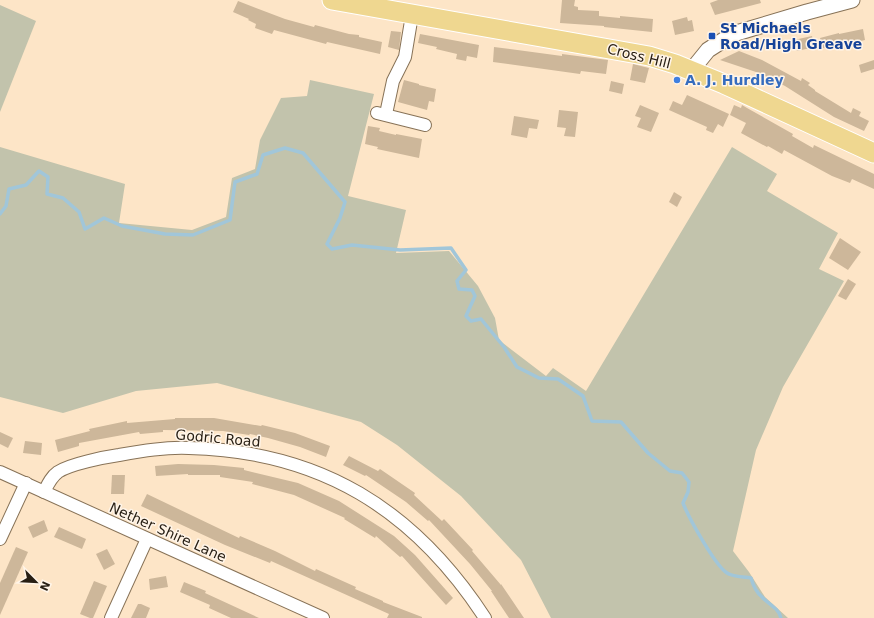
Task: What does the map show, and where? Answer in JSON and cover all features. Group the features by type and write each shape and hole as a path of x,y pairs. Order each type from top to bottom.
{"main road":[{"name":"Cross Hill","path":"332,0 649,56 675,64 724,84 874,153"}],"street":[{"path":"691,71 708,50 733,34 852,0"},
{"path":"412,15 408,47 405,57 393,82 381,114 425,125"},
{"name":"Godric Road","path":"44,492 52,479 59,472 114,455 152,449 210,449 252,454 275,459 329,477 353,489 405,524 450,569 485,618"},
{"name":"Nether Shire Lane","path":"0,472 323,618"},
{"path":"0,539 26,484"},
{"path":"111,618 147,539"}],"green space":[{"path":"0,5 36,21 0,112"},
{"path":"310,80 374,94 348,196 406,210 396,253 449,251 478,286 495,318 499,340 546,376 553,368 586,391 732,147 777,174 767,191 838,233 819,269 844,281 783,387 756,450 733,551 765,597 788,618 551,618 521,560 461,496 397,445 361,422 217,383 136,391 63,413 0,397 0,147 125,184 119,223 192,230 226,217 232,178 255,169 260,140 281,98 307,96"}],"building":[{"path":"562,0 575,0 574,6 578,7 578,10 599,11 599,16 653,19 652,32 604,26 560,23"},
{"path":"718,0 760,0 761,3 715,15 710,3"},
{"path":"238,1 285,19 314,27 315,25 349,34 359,35 359,37 382,42 380,54 327,42 326,44 274,30 272,34 255,28 256,24 233,12"},
{"path":"687,17 688,21 692,20 694,31 675,35 672,21"},
{"path":"863,29 865,40 848,44 847,42 823,48 820,38"},
{"path":"391,31 401,32 399,50 388,47"},
{"path":"420,34 479,45 477,58 467,56 466,61 456,59 457,54 436,49 437,47 418,43"},
{"path":"812,36 815,47 797,51 794,40"},
{"path":"494,47 562,56 562,54 608,60 606,74 581,71 580,74 493,62"},
{"path":"739,51 762,60 801,81 802,78 810,83 808,85 815,91 851,113 853,108 861,112 859,116 869,121 864,131 834,117 785,86 759,73 720,60"},
{"path":"874,60 874,69 861,73 859,65"},
{"path":"633,64 649,68 645,83 630,80"},
{"path":"404,80 436,89 434,102 429,101 427,110 398,102"},
{"path":"611,81 624,84 622,94 609,91"},
{"path":"687,95 729,114 723,127 718,124 713,133 706,130 707,127 669,110 673,101 682,105"},
{"path":"640,105 659,113 651,132 637,127 641,118 635,116"},
{"path":"734,105 741,108 742,105 793,134 792,136 813,148 814,145 874,174 874,189 852,179 850,183 832,176 784,150 782,154 741,133 746,123 730,115"},
{"path":"559,110 578,112 575,137 564,136 566,128 557,127"},
{"path":"514,116 539,120 537,129 529,128 527,138 511,135"},
{"path":"368,126 380,128 379,131 422,139 419,158 377,149 378,147 365,144"},
{"path":"674,192 682,197 677,207 669,202"},
{"path":"840,238 861,252 848,270 829,258"},
{"path":"848,279 856,284 846,300 838,296"},
{"path":"175,418 214,418 262,425 295,433 330,446 326,457 300,447 268,438 223,431 163,430 163,432 140,434 139,432 79,443 79,446 58,452 55,440 90,431 89,429 127,421 127,423"},
{"path":"0,432 13,438 8,448 0,444"},
{"path":"25,441 42,443 41,455 23,453"},
{"path":"349,456 378,471 380,469 415,493 414,495 442,521 444,519 473,550 472,551 501,584 524,618 509,618 492,591 470,564 429,520 428,521 406,502 366,475 365,476 343,465"},
{"path":"178,464 244,468 244,470 298,483 339,501 394,536 415,555 453,598 446,605 402,556 400,557 376,536 375,538 344,519 345,518 294,495 252,484 253,482 220,477 220,475 188,474 156,476 155,466"},
{"path":"112,475 125,475 124,494 111,494"},
{"path":"147,494 239,538 240,536 275,551 315,571 316,569 356,587 355,589 383,602 422,618 387,618 389,614 271,561 270,563 225,545 141,506"},
{"path":"44,520 48,531 33,538 28,527"},
{"path":"59,527 86,539 82,549 54,537"},
{"path":"16,547 28,552 0,615 0,583"},
{"path":"107,549 115,564 104,570 96,554"},
{"path":"166,576 168,587 150,590 149,579"},
{"path":"94,581 107,586 93,618 90,618 80,614"},
{"path":"184,582 206,591 205,593 259,618 231,618 209,608 210,605 180,592"},
{"path":"138,604 150,608 146,618 131,618"}],"waterway":[{"path":"0,214 6,206 9,189 26,185 39,171 48,177 47,194 63,198 79,212 85,229 104,218 122,226 165,234 193,235 230,220 235,182 257,174 263,155 285,148 303,153 345,202 340,218 327,244 332,249 352,245 400,250 451,248 466,270 457,281 459,289 472,290 475,296 466,316 471,321 481,319 504,347 517,367 539,378 558,379 583,396 592,421 621,422 648,453 670,471 682,473 689,482 688,492 683,503 710,553 717,563 729,574 751,578 758,593 778,611 781,618"}],"place":[{"name":"St Michaels Road/High Greave","path":"712,36"},
{"name":"A. J. Hurdley","path":"677,80"}]}
